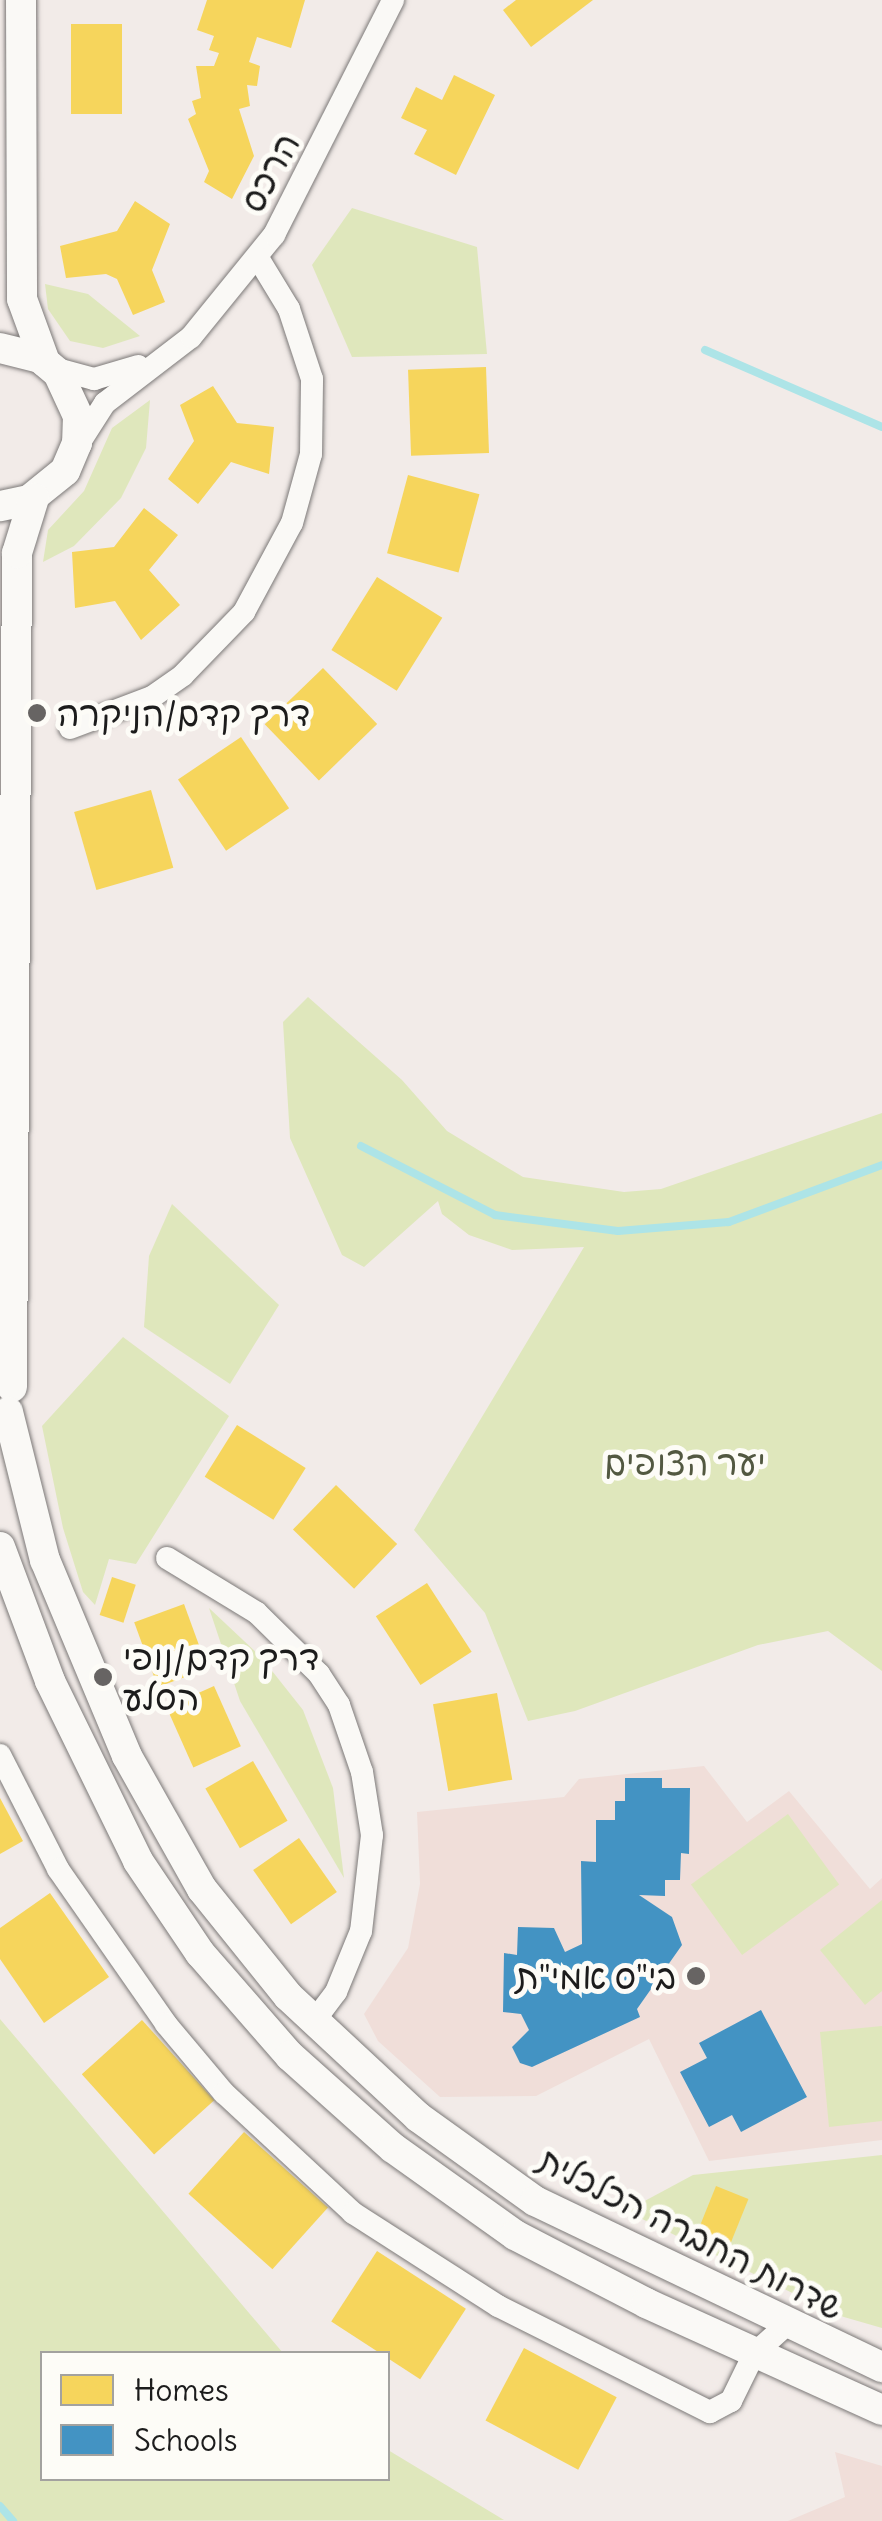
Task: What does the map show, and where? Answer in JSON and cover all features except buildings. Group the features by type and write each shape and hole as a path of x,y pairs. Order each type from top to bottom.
{"main road":[{"path":"0,506 34,498 69,461 78,416 48,364 22,299 21,0"},
{"path":"0,348 48,364"},
{"name":"שדרות החברה הכלכלית","path":"34,498 17,553 5,1396 45,1560 133,1769 202,1889 313,2023 418,2118 535,2201 785,2326 882,2367"},
{"path":"0,1547 28,1629 112,1815 170,1911 259,2023 350,2112 476,2209 564,2262 754,2354 882,2410"}],"street":[{"name":"הרכס","path":"69,461 105,403 169,353 258,258 320,153 393,0"},
{"path":"70,728 152,698 183,675 244,612 292,523 312,454 312,379 288,309 258,258"},
{"name":"הרכס","path":"48,364 94,379 169,353"},
{"path":"166,1558 257,1613 298,1651 339,1705 362,1772 372,1834 362,1932 336,1992 313,2023"},
{"path":"0,1754 58,1870 166,2024 224,2094 353,2213 498,2306 683,2404 723,2410 754,2354 785,2326"}],"shaded area":[{"path":"704,1766 747,1822 789,1791 870,1889 882,1878 882,2140 709,2161 649,2039 536,2096 440,2097 378,2041 364,2014 408,1948 420,1884 417,1812 564,1797 579,1779"},
{"path":"835,2452 882,2466 882,2521 788,2521 845,2497"}],"green space":[{"path":"352,208 477,247 487,354 352,357 312,265"},
{"path":"45,284 88,294 140,336 103,348 70,341 48,309"},
{"path":"150,400 146,448 121,498 74,546 43,562 48,530 84,491 112,428"},
{"name":"יער הצופים","path":"308,997 402,1080 447,1131 523,1177 624,1192 661,1189 882,1113 882,1671 828,1631 758,1645 575,1711 528,1721 485,1613 414,1530 584,1247 512,1250 469,1235 442,1214 438,1201 364,1267 342,1255 290,1138 283,1022"},
{"path":"172,1204 279,1305 230,1384 144,1327 149,1256"},
{"path":"123,1337 229,1416 136,1564 109,1559 95,1605 83,1592 63,1528 42,1426"},
{"path":"209,1608 261,1657 303,1710 333,1788 344,1878 240,1701"},
{"path":"788,1814 839,1884 742,1955 691,1885"},
{"path":"882,1900 882,1991 865,2005 820,1950"},
{"path":"0,2019 281,2351 40,2351 40,2481 390,2481 390,2451 504,2520 0,2521"},
{"path":"882,2026 882,2121 829,2127 820,2032"},
{"path":"882,2155 882,2328 837,2315 626,2211 693,2175"}],"waterway":[{"path":"705,350 882,427"},
{"path":"361,1146 495,1215 618,1231 729,1222 882,1165"},
{"path":"0,2506 13,2521"}],"place":[{"name":"דרך קדם/הניקרה","path":"37,713"},
{"name":"דרך קדם/נופי הסלע","path":"103,1677"},
{"name":"בי\"ס אמי\"ת","path":"696,1976"}]}
